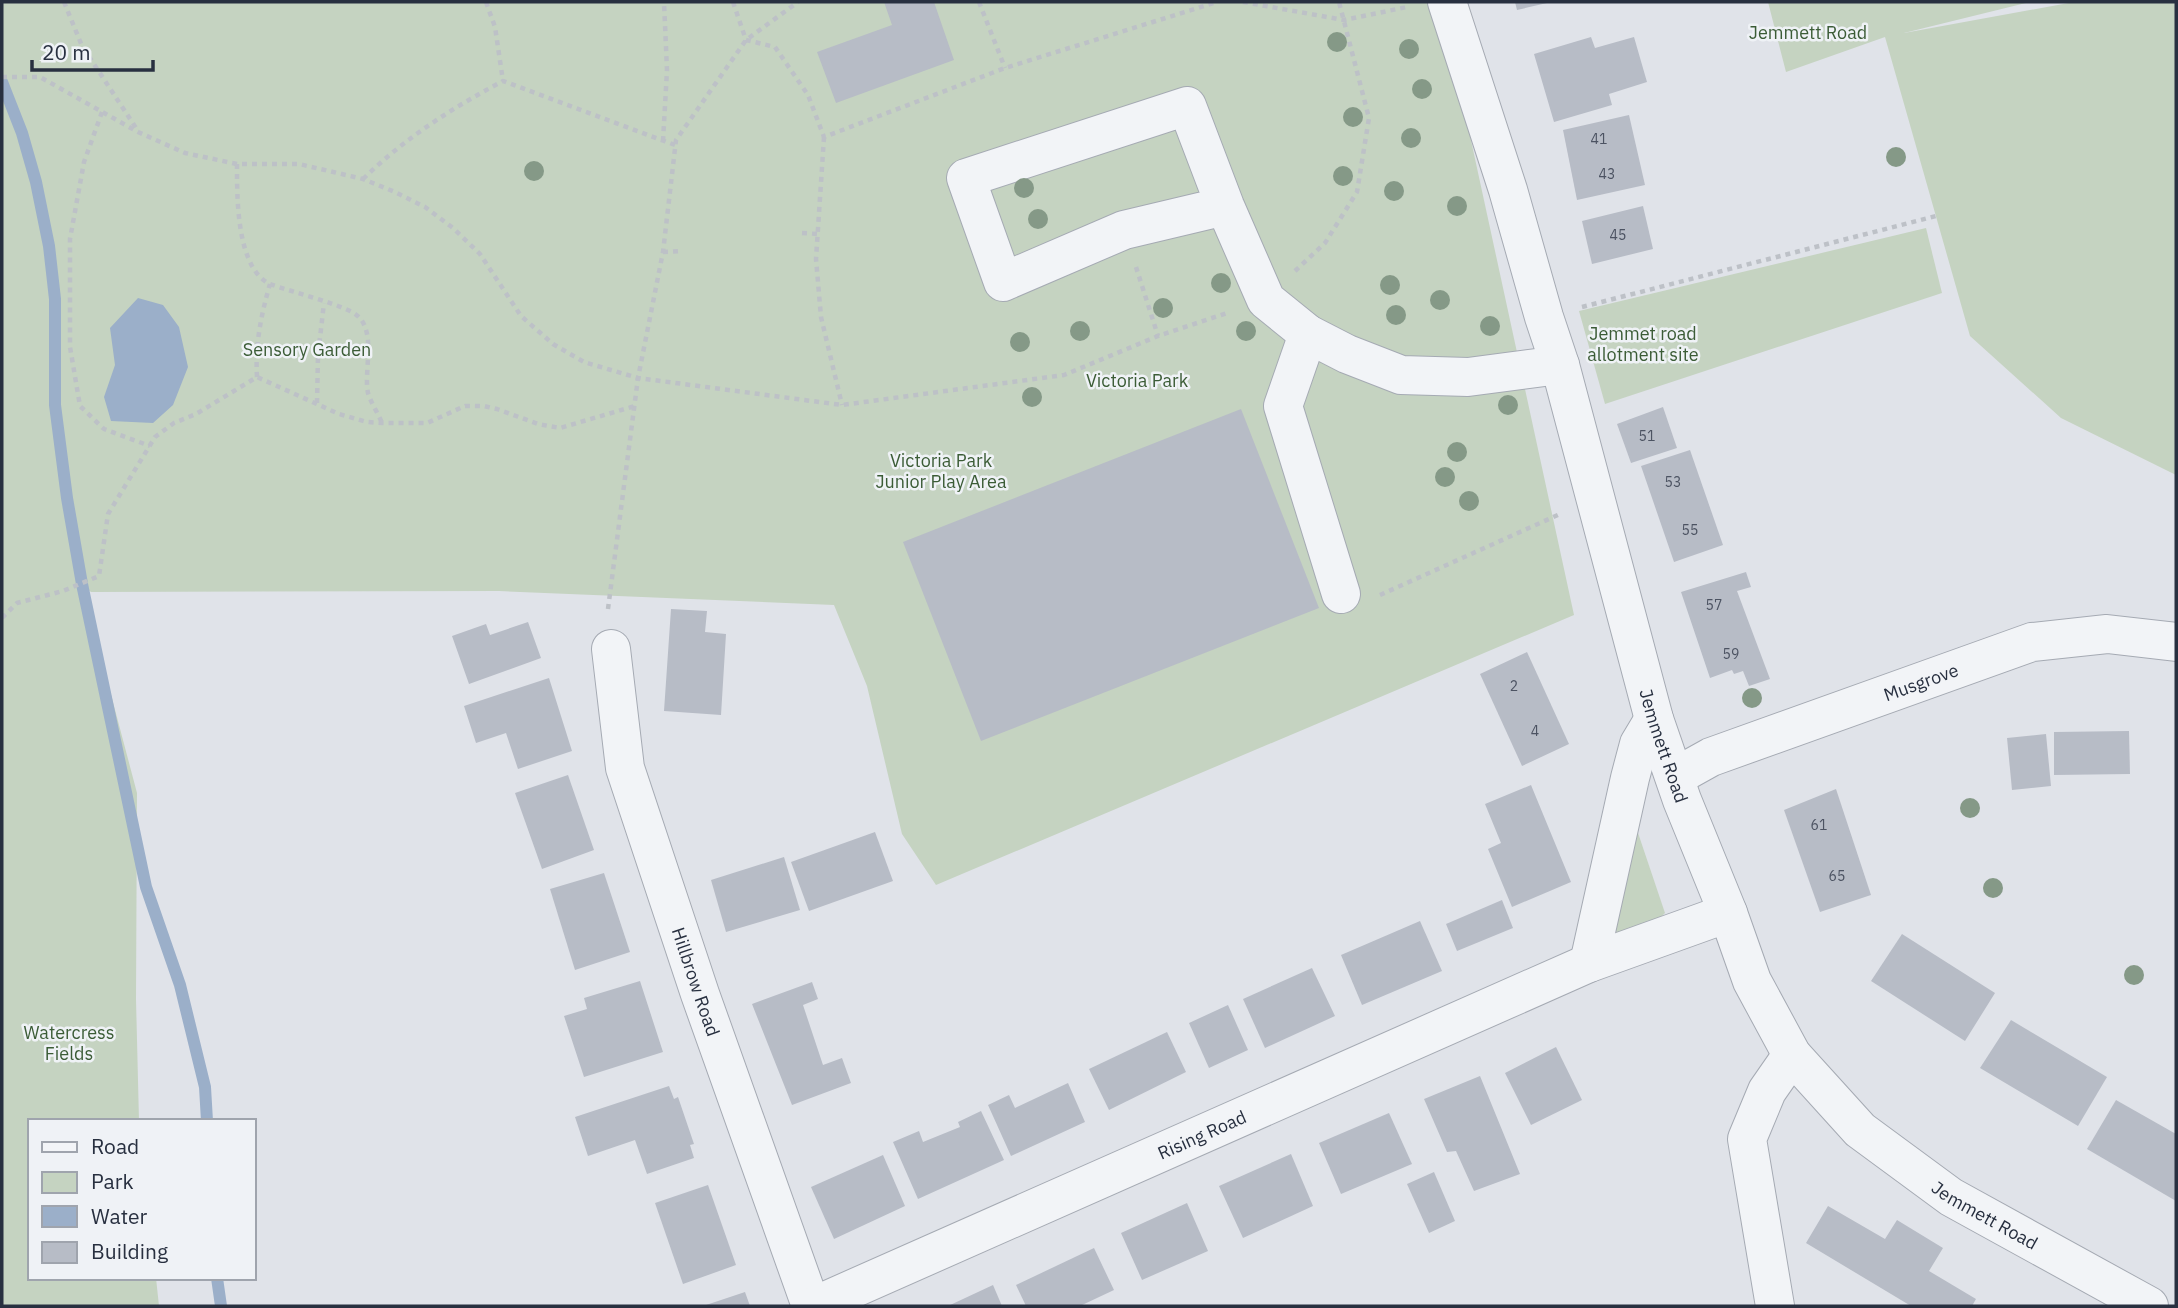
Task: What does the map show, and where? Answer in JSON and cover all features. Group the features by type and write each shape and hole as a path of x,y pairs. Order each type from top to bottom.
{"street":[{"name":"Jemmett Road","path":"1447,2 1508,190 1560,365 1654,719 1682,800 1728,913 1752,981 1792,1055 1860,1130 1951,1197 2149,1306"},
{"path":"1225,206 1124,230 1003,282 966,178 1187,106 1225,206 1266,300 1308,334 1347,354 1401,375 1468,377 1560,365"},
{"path":"1308,334 1283,406 1341,594"},
{"name":"Musgrove","path":"1675,777 1711,757 2032,642 2106,634 2176,642"},
{"name":"Hillbrow Road","path":"611,649 625,768 701,994 812,1306"},
{"path":"1589,963 1639,744 1654,719"},
{"name":"Rising Road","path":"812,1306 1589,963 1728,913"},
{"path":"1776,1306 1747,1139 1767,1091 1792,1055"}],"path":[{"path":"65,2 82,46 138,132"},
{"path":"486,2 495,27 503,81"},
{"path":"663,141 667,70 664,2"},
{"path":"733,2 746,40"},
{"path":"611,649 607,608 638,378 663,252 676,140 746,40 798,2"},
{"path":"979,2 1005,68"},
{"path":"824,138 1005,68 1217,2"},
{"path":"1243,2 1344,20 1408,6"},
{"path":"2,77 40,77 138,132 185,153 237,164 299,164 363,179 425,207 453,228 480,254 521,316 553,344 584,362 638,378 842,405 1064,375 1158,336 1266,300 1325,243 1357,192 1369,118 1339,2"},
{"path":"746,40 775,47 808,94 824,138 816,259 821,317 842,405"},
{"path":"363,179 418,131 503,81 675,145"},
{"path":"103,112 84,162 69,239 70,347 80,406 104,429 150,446"},
{"path":"237,164 237,208 241,235 254,268 264,281 270,284 355,313 365,328 368,345 366,372 369,395 383,424"},
{"path":"1544,317 1936,216"},
{"path":"1124,230 1158,336"},
{"path":"802,233 818,234"},
{"path":"663,252 681,251"},
{"path":"257,377 259,329 270,284"},
{"path":"317,404 317,367 324,303"},
{"path":"2,618 17,603 63,591 99,576 108,514 155,438 174,423 197,414 257,377"},
{"path":"257,377 350,418 383,424 427,423 466,406 484,406 497,408 538,424 560,428 635,406"},
{"path":"1341,594 1354,606 1596,498"}],"green space":[{"name":"Victoria Park","path":"2,2 1441,2 1574,615 936,885 902,834 867,686 834,605 499,591 91,592 82,585 137,793 136,999 139,1119 28,1119 28,1280 156,1280 159,1306 2,1306"},
{"path":"1768,2 2030,2 1904,33 2074,2 2176,2 2176,475 2061,418 1970,336 1885,37 1786,72"},
{"name":"Jemmet road allotment site","path":"1926,228 1942,293 1605,404 1579,311"},
{"path":"1633,818 1665,913 1659,919 1610,939"}],"water":[{"path":"138,298 163,305 179,327 188,367 173,405 153,423 111,421 104,397 115,365 110,328"}],"building":[{"path":"884,2 934,2 954,60 836,103 817,52 892,25"},
{"path":"1515,2 1546,2 1547,3 1517,10"},
{"path":"1591,37 1595,48 1634,37 1647,82 1609,94 1612,105 1554,122 1534,54"},
{"path":"1629,115 1645,185 1577,200 1563,130"},
{"path":"1643,206 1653,249 1592,264 1582,221"},
{"path":"1663,407 1677,448 1631,463 1617,424"},
{"path":"1241,409 1319,608 981,741 903,542"},
{"path":"1690,450 1723,545 1674,562 1641,466"},
{"path":"1746,572 1751,587 1737,591 1770,679 1749,686 1743,671 1734,674 1732,670 1710,678 1681,592"},
{"path":"671,609 707,611 705,632 726,634 721,715 664,711"},
{"path":"528,622 541,658 469,684 452,636 486,624 490,635"},
{"path":"1527,652 1569,744 1522,766 1480,674"},
{"path":"549,678 572,751 518,769 506,733 476,743 464,706"},
{"path":"2129,731 2130,774 2054,775 2054,732"},
{"path":"2046,734 2051,786 2012,790 2007,738"},
{"path":"568,775 594,850 542,869 515,793"},
{"path":"1531,785 1571,882 1512,907 1488,849 1501,843 1485,804"},
{"path":"1836,789 1871,895 1820,912 1784,810"},
{"path":"875,832 893,881 809,911 791,862"},
{"path":"784,857 800,910 726,932 711,880"},
{"path":"604,873 630,952 575,970 550,889"},
{"path":"1502,900 1513,928 1457,951 1446,924"},
{"path":"1420,921 1442,971 1362,1005 1341,955"},
{"path":"1902,934 1995,993 1965,1041 1871,981"},
{"path":"1312,968 1335,1016 1265,1048 1243,999"},
{"path":"640,981 663,1052 584,1077 564,1016 587,1009 584,998"},
{"path":"812,982 818,999 803,1005 823,1065 842,1058 851,1083 792,1105 752,1004"},
{"path":"1228,1005 1248,1050 1209,1068 1189,1023"},
{"path":"2011,1020 2107,1077 2078,1126 1980,1068"},
{"path":"1167,1032 1186,1072 1109,1110 1089,1069"},
{"path":"1556,1047 1582,1100 1531,1125 1505,1073"},
{"path":"1480,1076 1520,1174 1474,1191 1456,1151 1447,1152 1424,1099"},
{"path":"1068,1083 1085,1122 1011,1156 988,1105 1009,1095 1015,1108"},
{"path":"669,1086 674,1099 678,1097 694,1144 690,1145 694,1158 647,1174 635,1140 588,1156 575,1117"},
{"path":"2116,1100 2176,1134 2176,1201 2087,1149"},
{"path":"981,1111 1004,1160 918,1199 893,1142 919,1131 923,1142 960,1127 958,1122"},
{"path":"1389,1113 1412,1164 1341,1194 1319,1143"},
{"path":"1291,1154 1313,1206 1243,1238 1219,1186"},
{"path":"883,1155 905,1206 834,1239 811,1187"},
{"path":"1434,1172 1455,1221 1429,1233 1407,1184"},
{"path":"708,1185 736,1265 683,1284 655,1203"},
{"path":"1187,1203 1208,1251 1142,1280 1121,1233"},
{"path":"1828,1206 1885,1239 1897,1220 1943,1248 1929,1271 1976,1299 1972,1306 1911,1306 1806,1243"},
{"path":"1094,1248 1114,1290 1080,1306 1026,1306 1016,1285"},
{"path":"993,1285 1002,1306 948,1306"},
{"path":"745,1292 750,1306 703,1306"}],"waterway":[{"path":"2,82 22,133 36,182 49,246 55,299 55,405 82,584 146,887 180,985 205,1087 207,1119"},
{"path":"217,1280 221,1306"}],"park label":[{"name":"Sensory Garden","path":"307,349"},
{"name":"Victoria Park Junior Play Area","path":"941,470"},
{"name":"Watercress Fields","path":"69,1042"}]}
